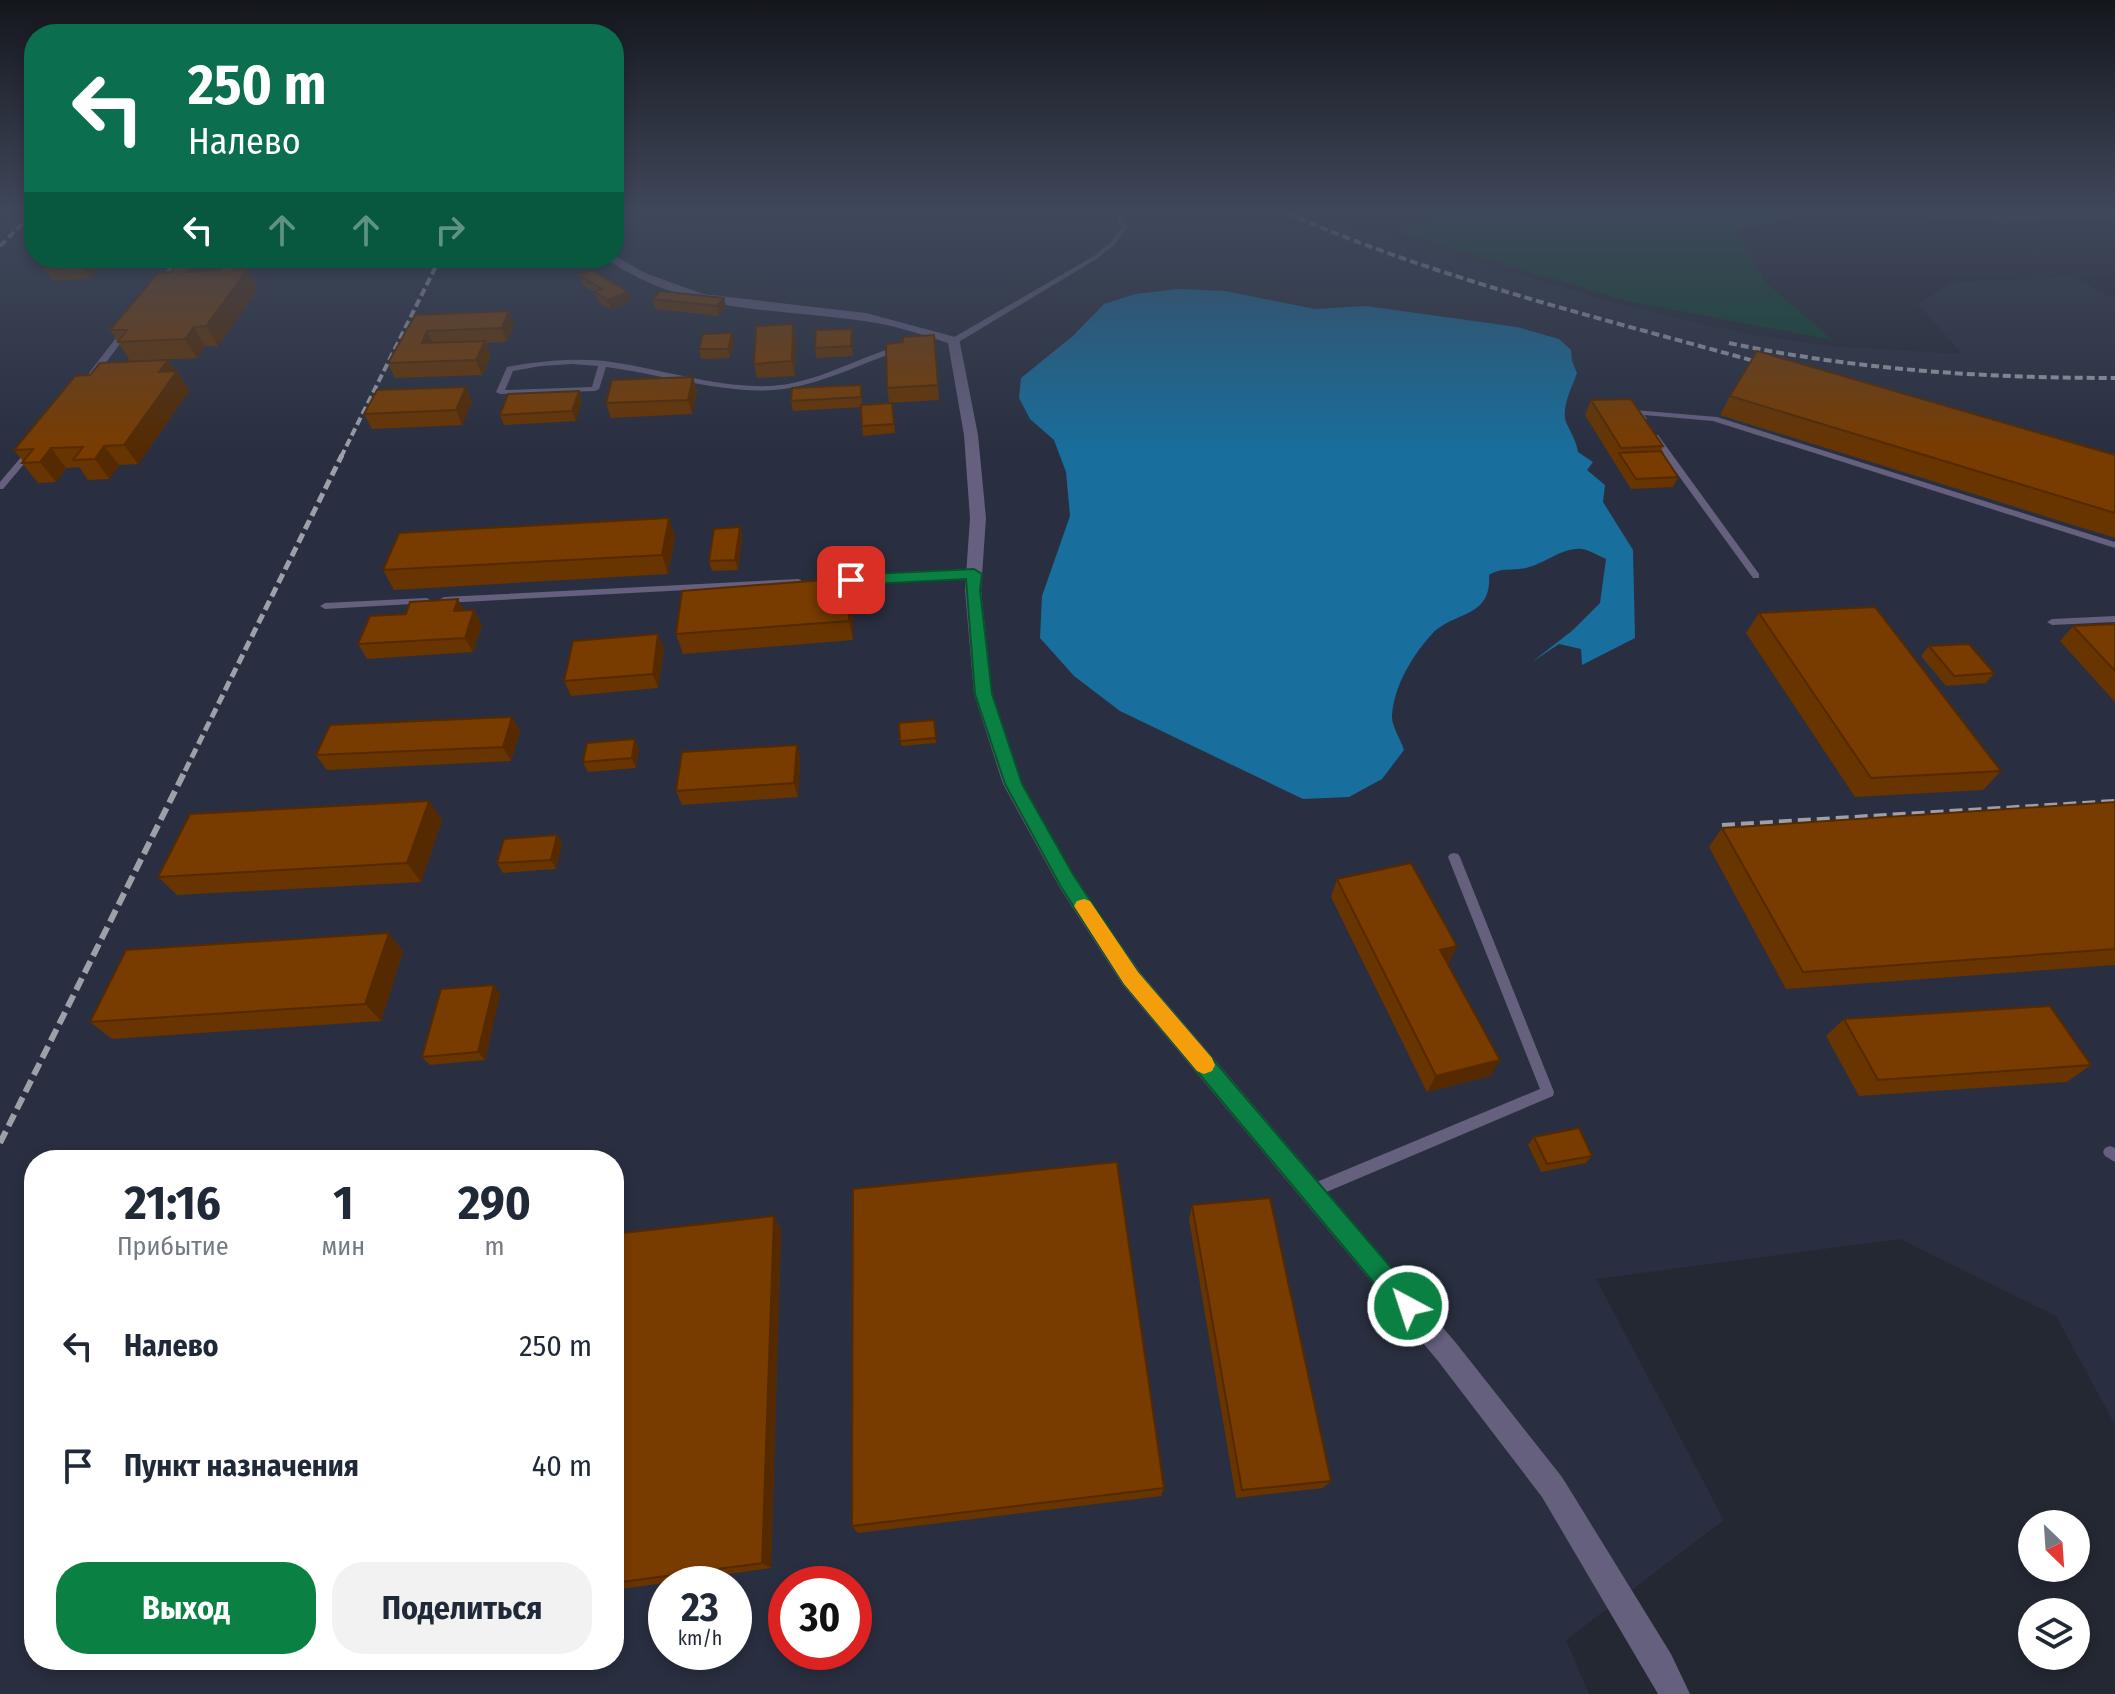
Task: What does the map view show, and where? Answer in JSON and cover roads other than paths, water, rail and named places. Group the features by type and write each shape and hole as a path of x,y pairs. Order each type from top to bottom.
{"street":[{"path":"679,292 725,301 869,318 948,339 971,435 978,518 973,590 983,694 1013,784 1067,882 1131,978 1447,1352 1552,1487 1660,1665 1674,1694"}],"lane":[{"path":"918,343 948,339 1033,292"},
{"path":"84,386 130,326"},
{"path":"603,363 595,389 500,392 510,369 538,362 603,363 754,388 799,384 829,376 906,346"},
{"path":"1756,576 1632,410 1714,419 2115,545"},
{"path":"0,487 37,444"},
{"path":"325,606 974,574"},
{"path":"2052,622 2115,619"},
{"path":"1312,1192 1548,1092 1454,857"}],"water":[{"path":"1230,292 1315,309 1366,306 1517,327 1559,339 1571,350 1577,373 1566,404 1566,422 1578,452 1593,462 1587,470 1605,485 1603,502 1633,550 1635,638 1582,665 1581,649 1559,644 1532,662 1573,630 1600,603 1606,559 1575,549 1533,566 1489,575 1485,599 1470,612 1433,633 1406,671 1396,693 1392,715 1404,750 1382,779 1349,797 1303,799 1120,711 1074,676 1040,638 1042,596 1070,516 1066,472 1054,440 1030,419 1019,398 1021,378 1074,335 1104,304 1135,294"}],"railway":[{"path":"341,457 423,292"},
{"path":"1510,292 1772,366"},
{"path":"1729,343 1825,360 1921,371 2115,378"},
{"path":"185,771 342,455"},
{"path":"0,1143 186,769"},
{"path":"1722,826 2115,802"}]}
